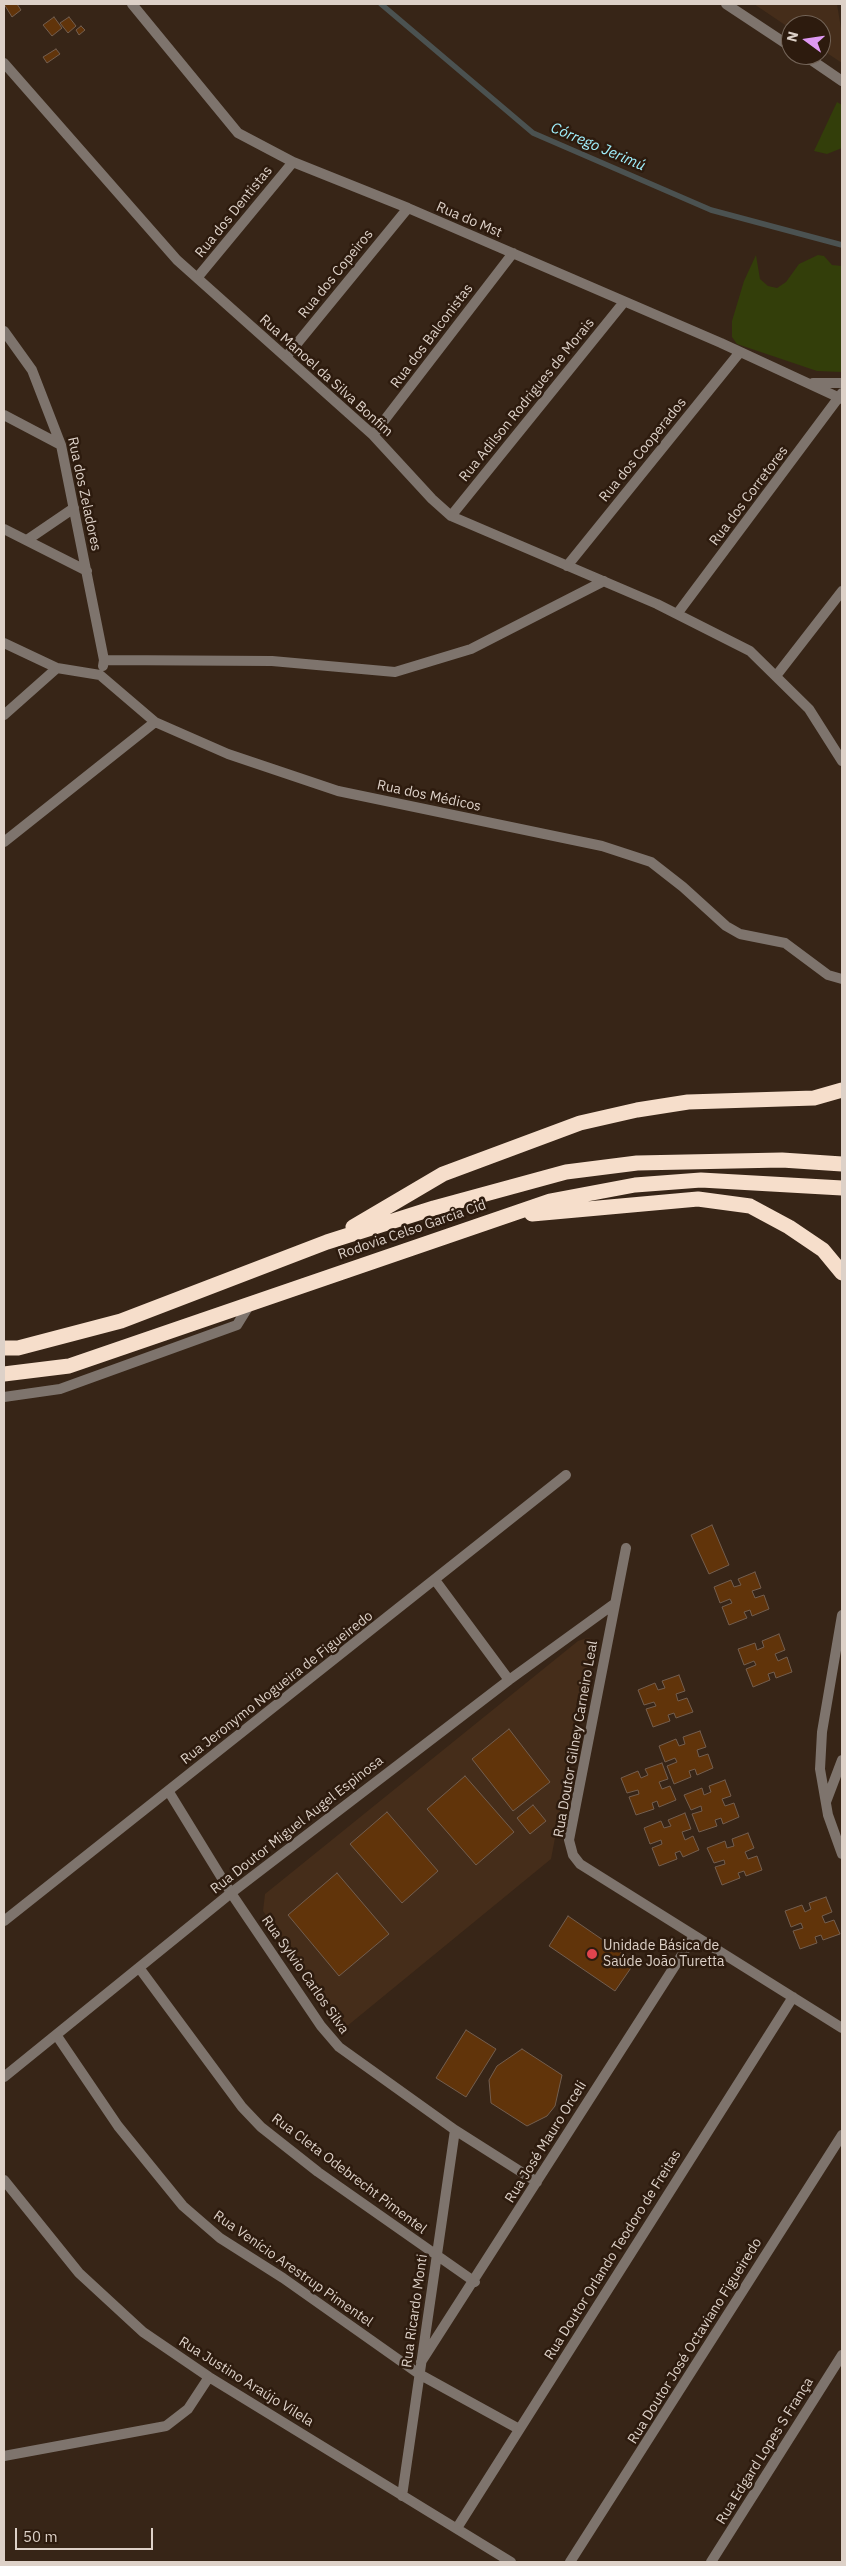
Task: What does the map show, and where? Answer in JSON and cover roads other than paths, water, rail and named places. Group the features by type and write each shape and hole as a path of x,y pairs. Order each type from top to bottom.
{"highway":[{"path":"327,1242 443,1174 580,1124 637,1110 688,1102 814,1098 842,1090"},
{"name":"Rodovia Celso Garcia Cid","path":"4,1348 18,1348 121,1322 327,1242 434,1208 566,1172 637,1163 782,1160 842,1164"},
{"name":"Rodovia Celso Garcia Cid","path":"4,1374 69,1366 501,1217 550,1202 635,1185 701,1180 842,1188"},
{"path":"501,1217 698,1199 750,1206 789,1227 823,1250 842,1273"}],"street":[{"name":"Rua do Mst","path":"132,4 238,133 293,162 408,208 841,396"},
{"path":"726,4 781,40"},
{"name":"Rua Manoel da Silva Bonfim","path":"4,63 177,260 374,435 450,516 677,614 750,652 809,709 842,761"},
{"path":"819,65 842,80"},
{"name":"Rua dos Dentistas","path":"197,278 293,162"},
{"name":"Rua dos Copeiros","path":"286,357 408,208"},
{"name":"Rua dos Balconistas","path":"374,435 512,253"},
{"name":"Rua Adilson Rodrigues de Morais","path":"450,516 624,302"},
{"name":"Rua dos Zeladores","path":"4,331 32,370 61,445 104,660 100,675"},
{"name":"Rua dos Cooperados","path":"567,566 740,352"},
{"path":"807,382 842,383"},
{"name":"Rua dos Corretores","path":"677,614 841,396"},
{"path":"4,415 61,445"},
{"path":"27,540 74,508"},
{"path":"4,529 87,571"},
{"path":"104,660 272,661 395,672 471,649 604,581"},
{"path":"776,676 842,592"},
{"path":"4,643 57,668 100,675"},
{"path":"4,715 57,668"},
{"name":"Rua dos Médicos","path":"100,675 154,722 228,754 338,791 602,846 652,862 683,886 726,926 740,934 785,943 828,975 842,979"},
{"path":"4,842 154,722"},
{"path":"4,1397 60,1389 237,1325 250,1304"},
{"name":"Rua Jeronymo Nogueira de Figueiredo","path":"4,1921 169,1792 566,1475"},
{"name":"Rua Doutor Gilney Carneiro Leal","path":"626,1548 570,1840 571,1848 580,1864 842,2028"},
{"path":"435,1580 509,1680"},
{"name":"Rua Doutor Miguel Augel Espinosa","path":"4,2078 231,1893 509,1680 614,1604"},
{"path":"842,1615 822,1732 820,1769 831,1826 842,1854"},
{"path":"826,1802 842,1760"},
{"name":"Rua Sylvio Carlos Silva","path":"169,1792 231,1893 321,2026 339,2047 455,2130 537,2182"},
{"name":"Rua José Mauro Orceli","path":"421,2362 474,2282 634,2026 694,1936"},
{"name":"Rua Cleta Odebrecht Pimentel","path":"140,1969 242,2107 261,2127 318,2172 474,2282"},
{"name":"Rua Doutor Orlando Teodoro de Freitas","path":"457,2528 793,1997"},
{"name":"Rua Venício Arestrup Pimentel","path":"57,2036 118,2126 183,2206 220,2238 283,2278 420,2374 519,2429"},
{"name":"Rua Ricardo Monti","path":"402,2496 455,2130"},
{"name":"Rua Doutor José Octaviano Figueiredo","path":"570,2562 842,2135"},
{"name":"Rua Justino Araújo Vilela","path":"4,2180 78,2273 143,2332 210,2377 511,2562"},
{"name":"Rua Edgard Lopes S França","path":"711,2562 842,2355"},
{"path":"4,2456 166,2426 188,2409 210,2377"}],"waterway":[{"name":"Córrego Jerimú","path":"381,4 533,133 711,210 842,245"}],"place":[{"name":"Unidade Básica de Saúde João Turetta","path":"592,1954"}]}
